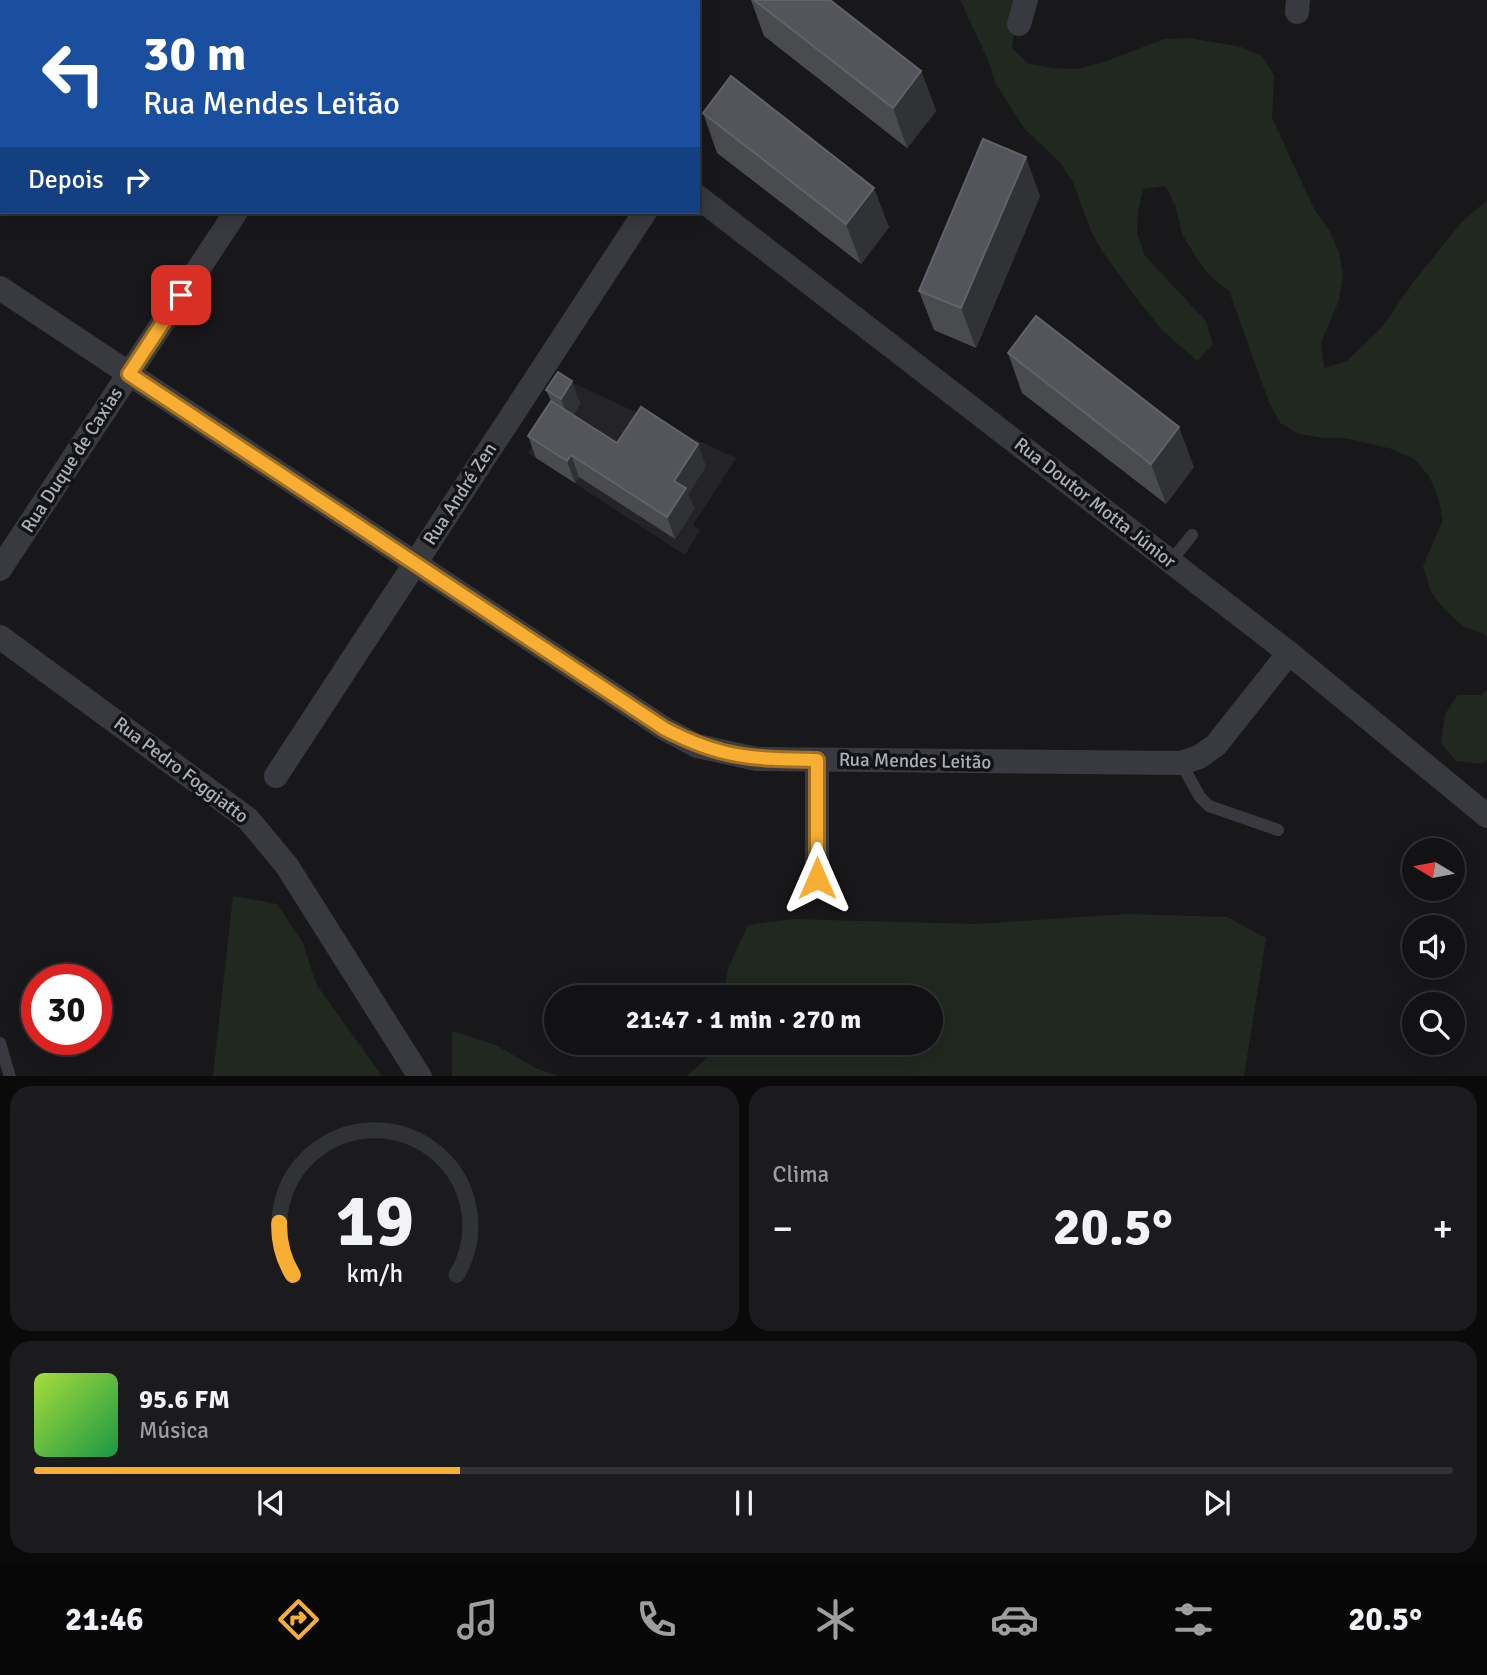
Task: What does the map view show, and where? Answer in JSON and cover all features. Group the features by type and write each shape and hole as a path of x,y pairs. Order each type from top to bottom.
{"street":[{"path":"1019,24 1026,0"},
{"name":"Rua Doutor Motta Júnior","path":"700,199 1289,653 1487,816"},
{"name":"Rua Duque de Caxias","path":"0,569 235,214"},
{"name":"Rua André Zen","path":"276,776 644,214"},
{"name":"Rua Mendes Leitão","path":"0,288 665,729 697,746 757,759 1181,763 1199,757 1216,744 1289,653"},
{"name":"Rua Pedro Foggiatto","path":"1,639 248,819 287,866 420,1076"},
{"path":"817,760 817,878"}],"lane":[{"path":"1171,561 1192,535"},
{"path":"1181,763 1200,797 1209,806 1278,830"},
{"path":"0,1043 10,1076"}],"shaded area":[{"path":"960,0 1019,0 1012,48 1029,64 1077,69 1104,62 1164,39 1189,38 1241,47 1262,56 1274,75 1272,118 1315,211 1329,230 1339,252 1343,275 1339,300 1321,343 1324,368 1347,361 1382,327 1415,280 1461,223 1487,200 1487,638 1484,634 1463,626 1445,610 1431,592 1423,566 1443,520 1438,497 1429,476 1414,459 1392,449 1345,438 1299,434 1280,423 1269,402 1229,291 1209,275 1182,234 1176,208 1166,186 1143,189 1137,233 1145,256 1206,321 1213,345 1197,361 1161,329 1102,251 1091,231 1073,182 1060,163 1024,128 996,84 988,60"},
{"path":"573,383 736,458 693,525 700,530 685,555 528,453"},
{"path":"1487,690 1487,760 1480,764 1456,761 1441,743 1445,714 1458,695 1481,695"},
{"path":"233,896 277,904 303,943 316,984 382,1076 213,1076"},
{"path":"1128,914 1227,917 1266,938 1244,1076 686,1076 707,1055 943,1055 943,985 725,985 728,969 748,925 792,919 975,924"},
{"path":"452,1031 496,1045 535,1068 558,1076 452,1076"}],"building":[{"path":"754,0 830,0 921,71 893,108"},
{"path":"731,76 874,188 846,224 703,113"},
{"path":"983,139 1026,157 961,308 919,291"},
{"path":"1036,316 1179,427 1151,464 1008,353"},
{"path":"558,372 572,381 561,399 546,390"},
{"path":"551,401 617,443 641,407 698,444 674,481 686,488 667,517 571,455 567,461 528,436"}],"route":[{"path":"181,295 129,374 665,729 697,746 731,755 757,759 817,760 817,878"}]}
